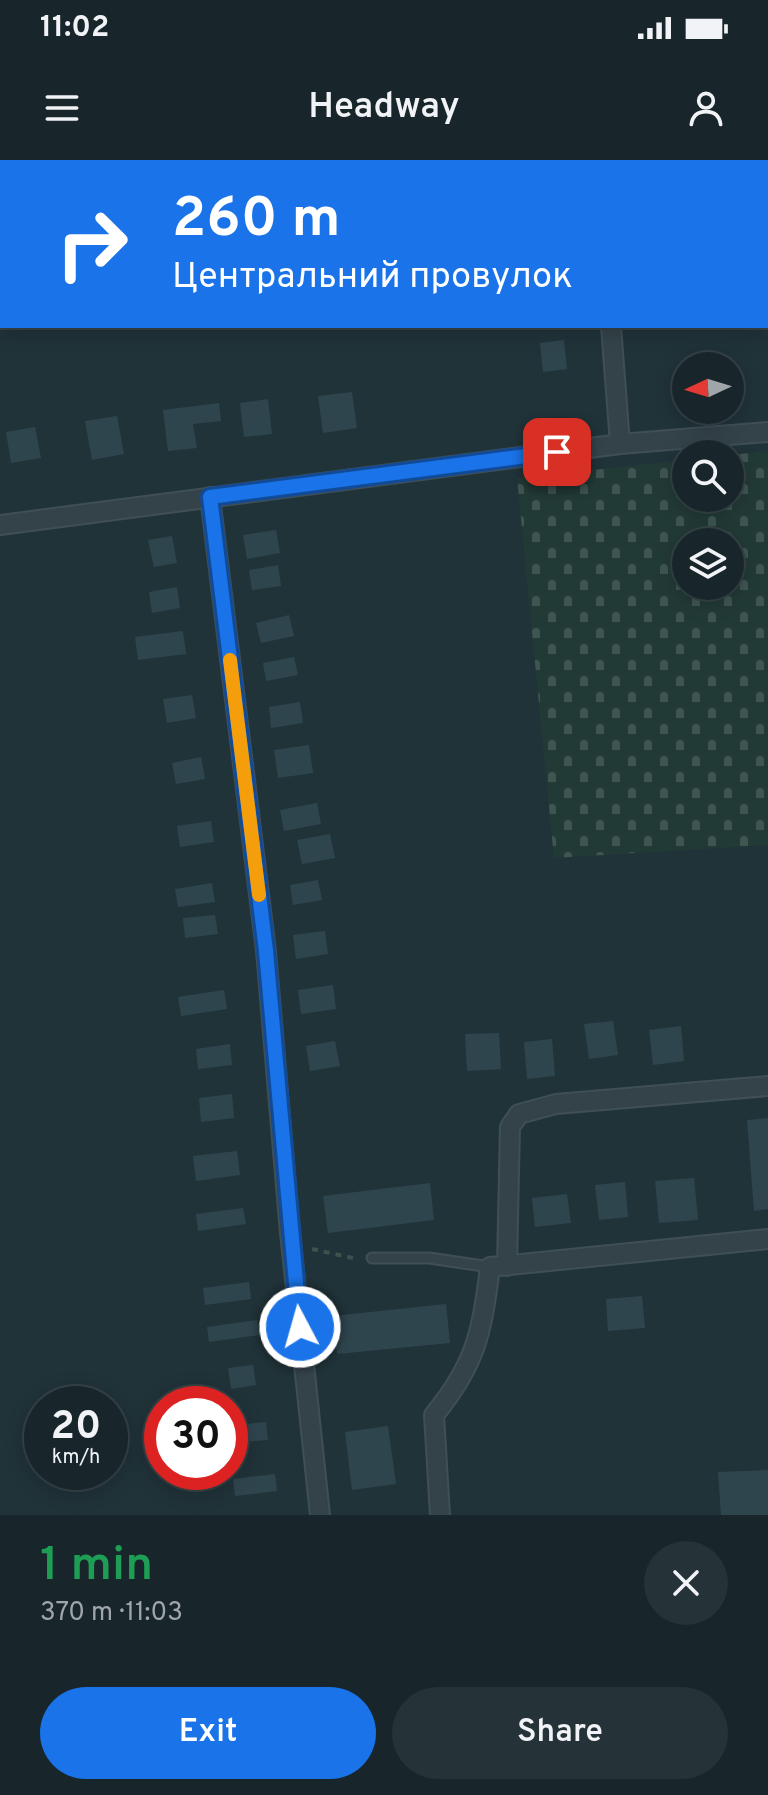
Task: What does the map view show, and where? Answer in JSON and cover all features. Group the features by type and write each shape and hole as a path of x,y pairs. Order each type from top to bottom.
{"street":[{"path":"611,328 620,444"},
{"path":"0,525 620,444 768,432"},
{"path":"210,497 266,951 290,1233 320,1515"},
{"path":"440,1515 434,1415 461,1383 477,1347 499,1267 510,1127 519,1114 556,1104 768,1086"},
{"path":"499,1267 768,1239"}],"lane":[{"path":"372,1258 429,1258 499,1267"}],"path":[{"path":"290,1233 303,1245 322,1254 354,1259 372,1258"}],"green space":[{"path":"768,451 768,845 554,858 517,478 672,461 672,512 744,512 744,454"}],"building":[{"path":"564,340 567,369 543,372 540,343"},
{"path":"352,392 357,428 323,433 318,396"},
{"path":"268,399 272,434 244,437 240,403"},
{"path":"219,403 221,421 193,424 197,448 168,451 163,410"},
{"path":"117,416 124,454 92,460 85,421"},
{"path":"35,427 41,458 11,463 6,432"},
{"path":"276,530 280,553 247,559 243,535"},
{"path":"172,536 177,563 154,567 148,540"},
{"path":"278,565 281,586 252,590 249,570"},
{"path":"177,587 180,608 152,613 149,592"},
{"path":"289,615 294,636 261,643 256,623"},
{"path":"183,631 186,654 138,660 135,637"},
{"path":"294,657 298,675 266,681 263,663"},
{"path":"192,695 196,718 167,723 163,699"},
{"path":"300,702 303,723 271,728 269,707"},
{"path":"309,745 313,773 278,778 274,750"},
{"path":"201,757 205,779 176,784 172,763"},
{"path":"317,803 321,824 284,831 280,810"},
{"path":"211,821 214,842 180,847 177,826"},
{"path":"330,834 335,858 302,864 297,840"},
{"path":"318,880 322,900 293,905 290,885"},
{"path":"212,883 215,902 178,907 175,889"},
{"path":"215,915 218,934 185,938 183,918"},
{"path":"325,931 328,954 296,959 293,935"},
{"path":"333,985 336,1009 301,1014 298,990"},
{"path":"224,990 227,1009 181,1016 178,997"},
{"path":"613,1021 618,1055 589,1059 584,1024"},
{"path":"681,1026 684,1061 653,1065 649,1030"},
{"path":"499,1033 501,1069 467,1071 465,1034"},
{"path":"552,1039 555,1076 527,1079 524,1042"},
{"path":"335,1041 340,1066 310,1071 306,1046"},
{"path":"230,1044 232,1065 198,1069 196,1049"},
{"path":"232,1094 234,1118 201,1122 199,1098"},
{"path":"768,1118 768,1209 754,1211 747,1120"},
{"path":"237,1151 240,1175 196,1181 193,1156"},
{"path":"694,1178 698,1220 659,1223 655,1181"},
{"path":"625,1182 628,1217 599,1220 595,1185"},
{"path":"430,1183 434,1220 328,1233 323,1196"},
{"path":"567,1194 571,1223 535,1227 532,1198"},
{"path":"243,1208 246,1224 198,1231 196,1214"},
{"path":"249,1282 251,1299 205,1305 203,1288"},
{"path":"642,1296 645,1328 608,1331 606,1299"},
{"path":"446,1304 450,1343 337,1354 333,1316"},
{"path":"257,1320 260,1335 209,1342 207,1327"},
{"path":"253,1365 256,1385 231,1386 228,1368"},
{"path":"266,1422 268,1440 248,1442 248,1424"},
{"path":"388,1426 396,1484 352,1490 345,1432"},
{"path":"768,1470 768,1515 721,1515 718,1472"},
{"path":"275,1474 277,1491 235,1496 234,1490 248,1490 248,1477"}],"slow traffic":[{"path":"230,660 259,895"}],"route":[{"path":"300,1327 266,951 210,497 557,452"}]}
